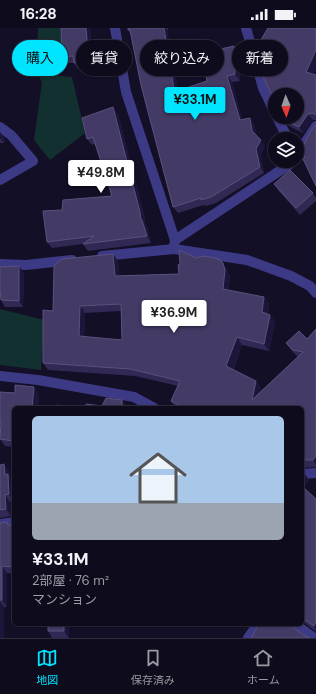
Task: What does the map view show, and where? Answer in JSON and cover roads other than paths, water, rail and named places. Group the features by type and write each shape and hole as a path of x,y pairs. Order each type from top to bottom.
{"street":[{"path":"115,28 126,92 175,244"},
{"path":"246,28 249,40"},
{"path":"259,76 268,98"},
{"path":"304,144 316,126"},
{"path":"0,127 11,135 33,161 0,180"},
{"path":"175,244 284,168"},
{"path":"0,264 26,265 86,258 175,244 247,260 291,276 310,286 316,293"},
{"path":"0,376 38,380 134,396 151,406"},
{"path":"304,474 316,473"},
{"path":"0,524 12,522"},
{"path":"248,638 257,626"},
{"path":"298,626 314,638"}]}
